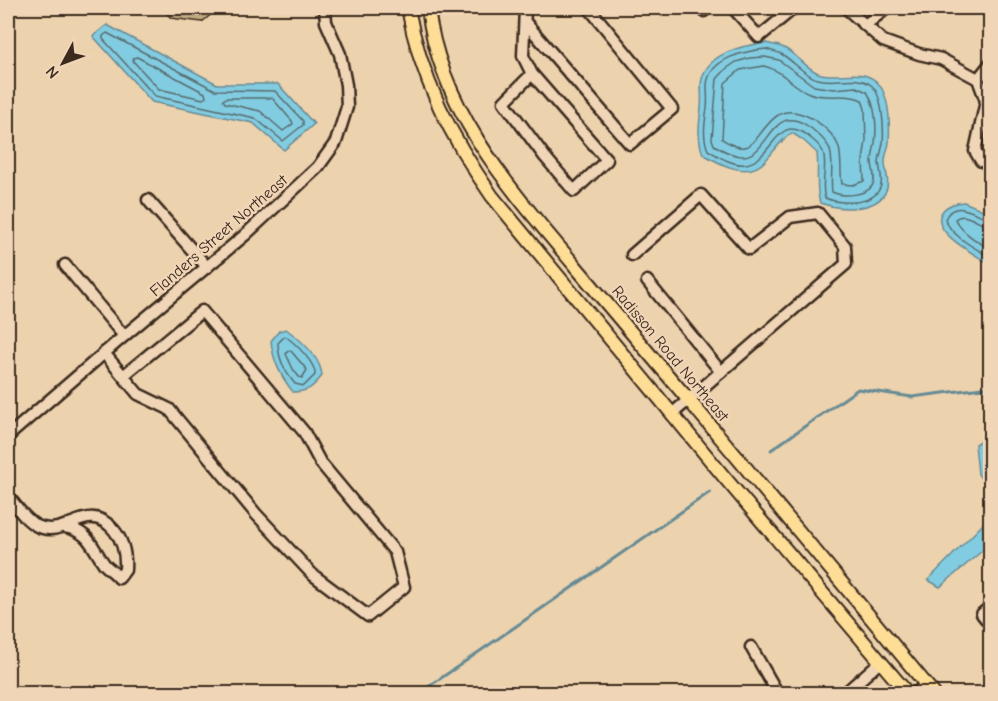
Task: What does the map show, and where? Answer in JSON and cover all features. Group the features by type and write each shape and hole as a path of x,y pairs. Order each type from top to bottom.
{"main road":[{"path":"408,8 419,54 444,119 469,164 492,196 672,414 908,693"},
{"name":"Radisson Road Northeast","path":"428,8 436,46 447,79 475,138 518,197 930,688"}],"street":[{"name":"Flanders Street Northeast","path":"8,436 245,235 318,167 336,142 347,106 346,85 340,54 326,22 325,8"},
{"path":"525,8 523,56 532,74 607,160 574,191 504,102 532,74"},
{"path":"525,22 630,144 672,109 589,8"},
{"path":"733,8 759,37 794,8"},
{"path":"846,8 883,41 941,59 978,79 986,101 975,151 981,161 990,163"},
{"path":"865,25 887,8"},
{"path":"978,79 990,64"},
{"path":"632,255 702,195 749,249 790,217 818,213 845,246 846,264 672,414"},
{"path":"148,200 207,267"},
{"path":"65,265 124,336"},
{"path":"646,282 721,372"},
{"path":"104,353 123,376 138,394 169,409 256,514 314,575 368,616 404,587 395,552 320,462 304,432 202,311 123,376"},
{"path":"8,496 38,527 65,526 77,529 88,538 106,566 119,578 125,570 124,546 106,520 92,516 65,526"},
{"path":"990,607 982,614 990,624"},
{"path":"751,647 778,693"},
{"path":"844,693 880,662"},
{"path":"915,693 930,688"}],"water":[{"path":"107,25 217,84 278,84 314,124 284,150 253,123 152,102 93,36"},
{"path":"766,43 784,48 818,73 862,75 876,81 881,87 887,102 889,119 889,143 885,157 888,185 885,193 872,204 845,208 820,203 817,153 792,133 765,161 751,169 742,170 726,166 703,154 699,131 703,74 716,59 725,53 746,46"},
{"path":"964,202 990,213 990,264 957,243 943,229 940,221 945,208"},
{"path":"286,329 309,350 321,369 322,376 313,386 303,391 293,392 281,374 273,355 271,341 279,331"},
{"path":"990,435 990,491 978,474 975,444"},
{"path":"990,517 990,544 940,587 928,580"}],"building":[{"path":"162,8 219,8 202,22 171,18"}],"waterway":[{"path":"771,450 858,389 912,397 990,387"},
{"path":"418,694 710,492"}]}
